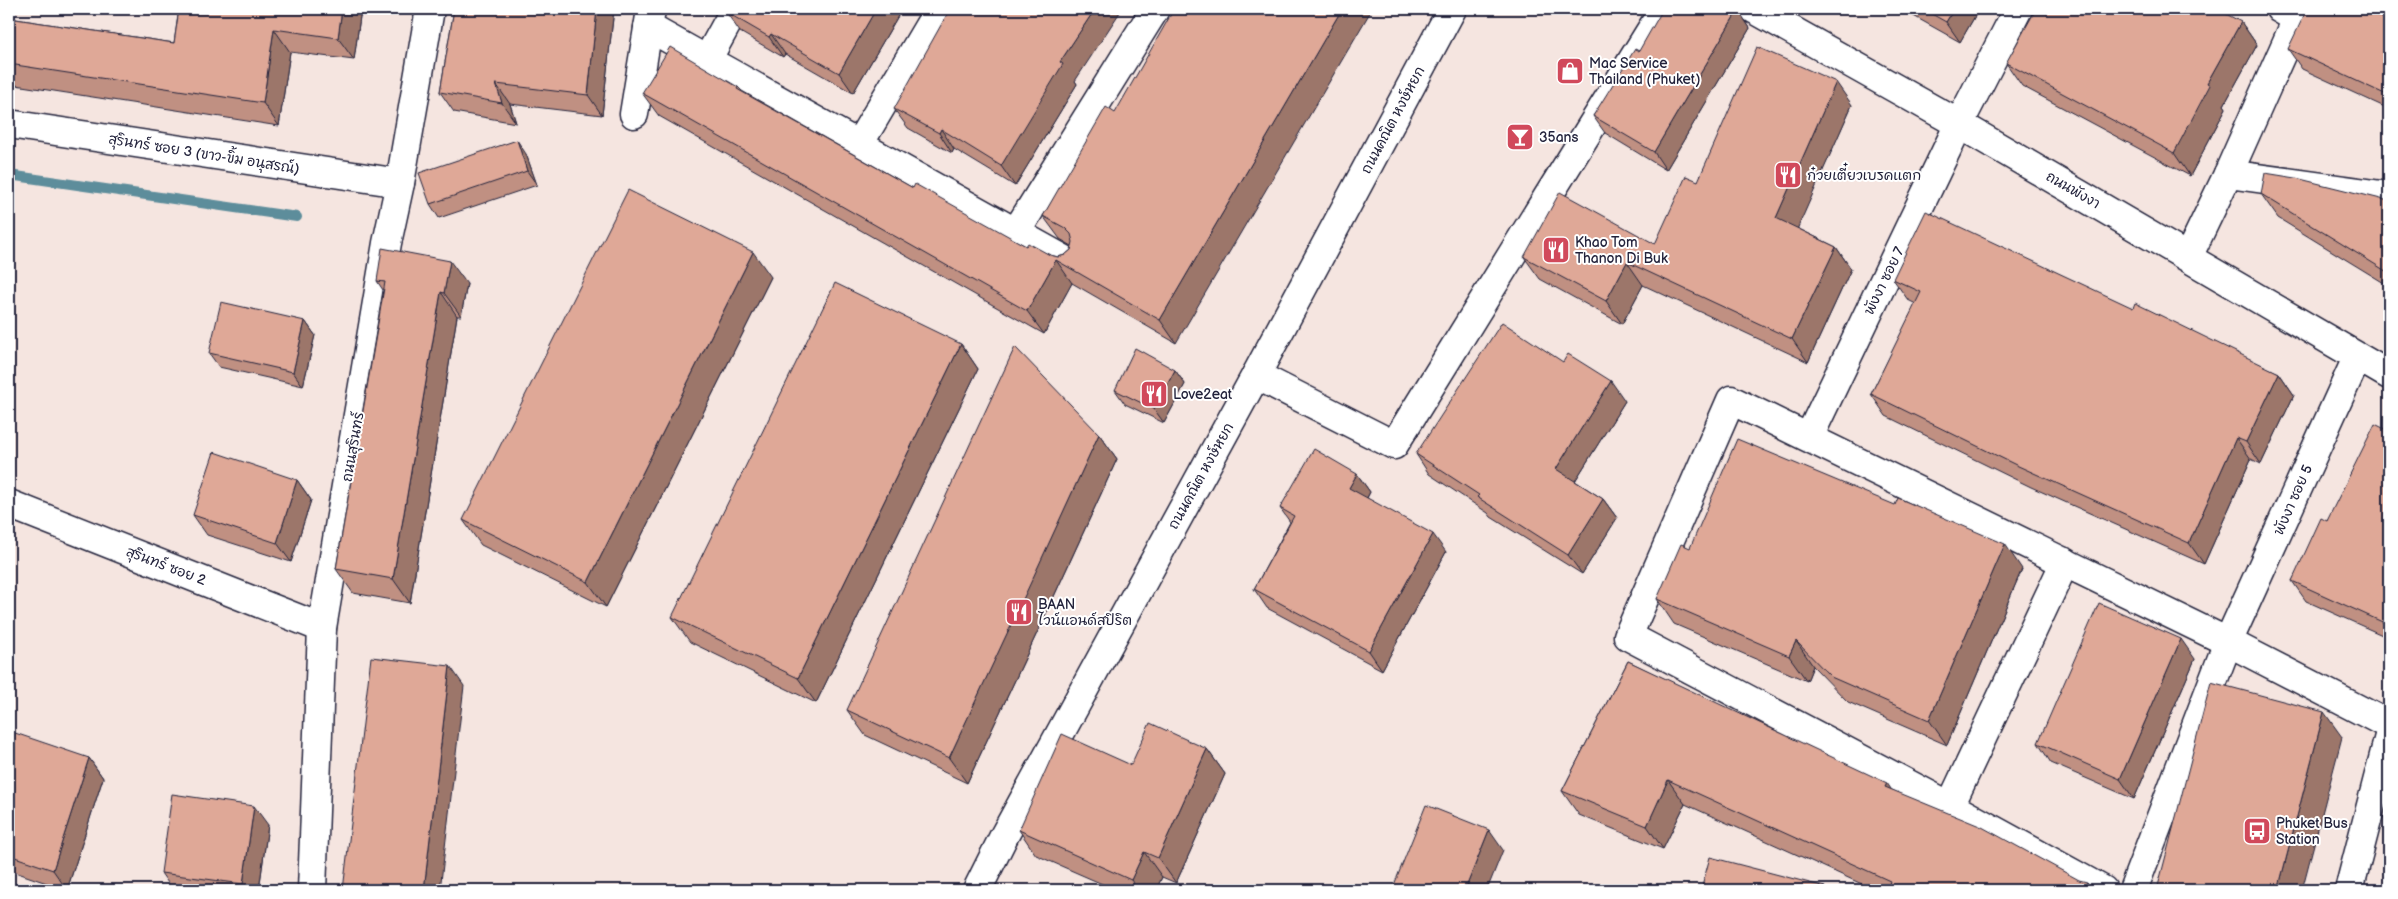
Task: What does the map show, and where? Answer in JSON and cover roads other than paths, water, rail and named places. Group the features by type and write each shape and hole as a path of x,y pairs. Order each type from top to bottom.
{"street":[{"name":"ถนนสุรินทร์","path":"312,890 322,628 387,243 400,183 430,9"},
{"path":"707,60 735,9"},
{"path":"859,144 939,9"},
{"path":"1016,232 1155,9"},
{"name":"ถนนคณิต หงษ์หยก","path":"977,890 1008,828 1256,375 1452,9"},
{"path":"1256,375 1394,445 1664,9"},
{"name":"ถนนพังงา","path":"1754,9 1960,124 2389,375"},
{"name":"พังงา ซอย 7","path":"1809,437 1960,124 2018,9"},
{"path":"2188,257 2228,174 2297,19 2280,9"},
{"path":"634,114 650,18 707,60 1074,265"},
{"name":"สุรินทร์ ซอย 3 (ขาว-ขิ้ม อนุสรณ์)","path":"9,124 400,183"},
{"path":"2228,174 2389,196"},
{"name":"พังงา ซอย 5","path":"2133,890 2228,642 2358,358"},
{"path":"2103,890 1950,806 1628,636 1731,400 2228,642 2389,725"},
{"name":"สุรินทร์ ซอย 2","path":"9,504 322,628"},
{"path":"1950,806 2065,562"},
{"path":"2349,890 2389,736"}],"waterway":[{"path":"2385,9 2389,13"},
{"path":"9,175 297,217"}],"place":[{"name":"Mac Service Thailand (Phuket)","path":"1570,71"},
{"name":"35ans","path":"1520,137"},
{"name":"ก๋วยเตี๋ยวเบรคแตก","path":"1788,175"},
{"name":"Khao Tom Thanon Di Buk","path":"1556,250"},
{"name":"Love2eat","path":"1154,394"},
{"name":"BAAN ไวน์แอนด์สปิริต","path":"1019,612"},
{"name":"Phuket Bus Station","path":"2257,831"}]}
